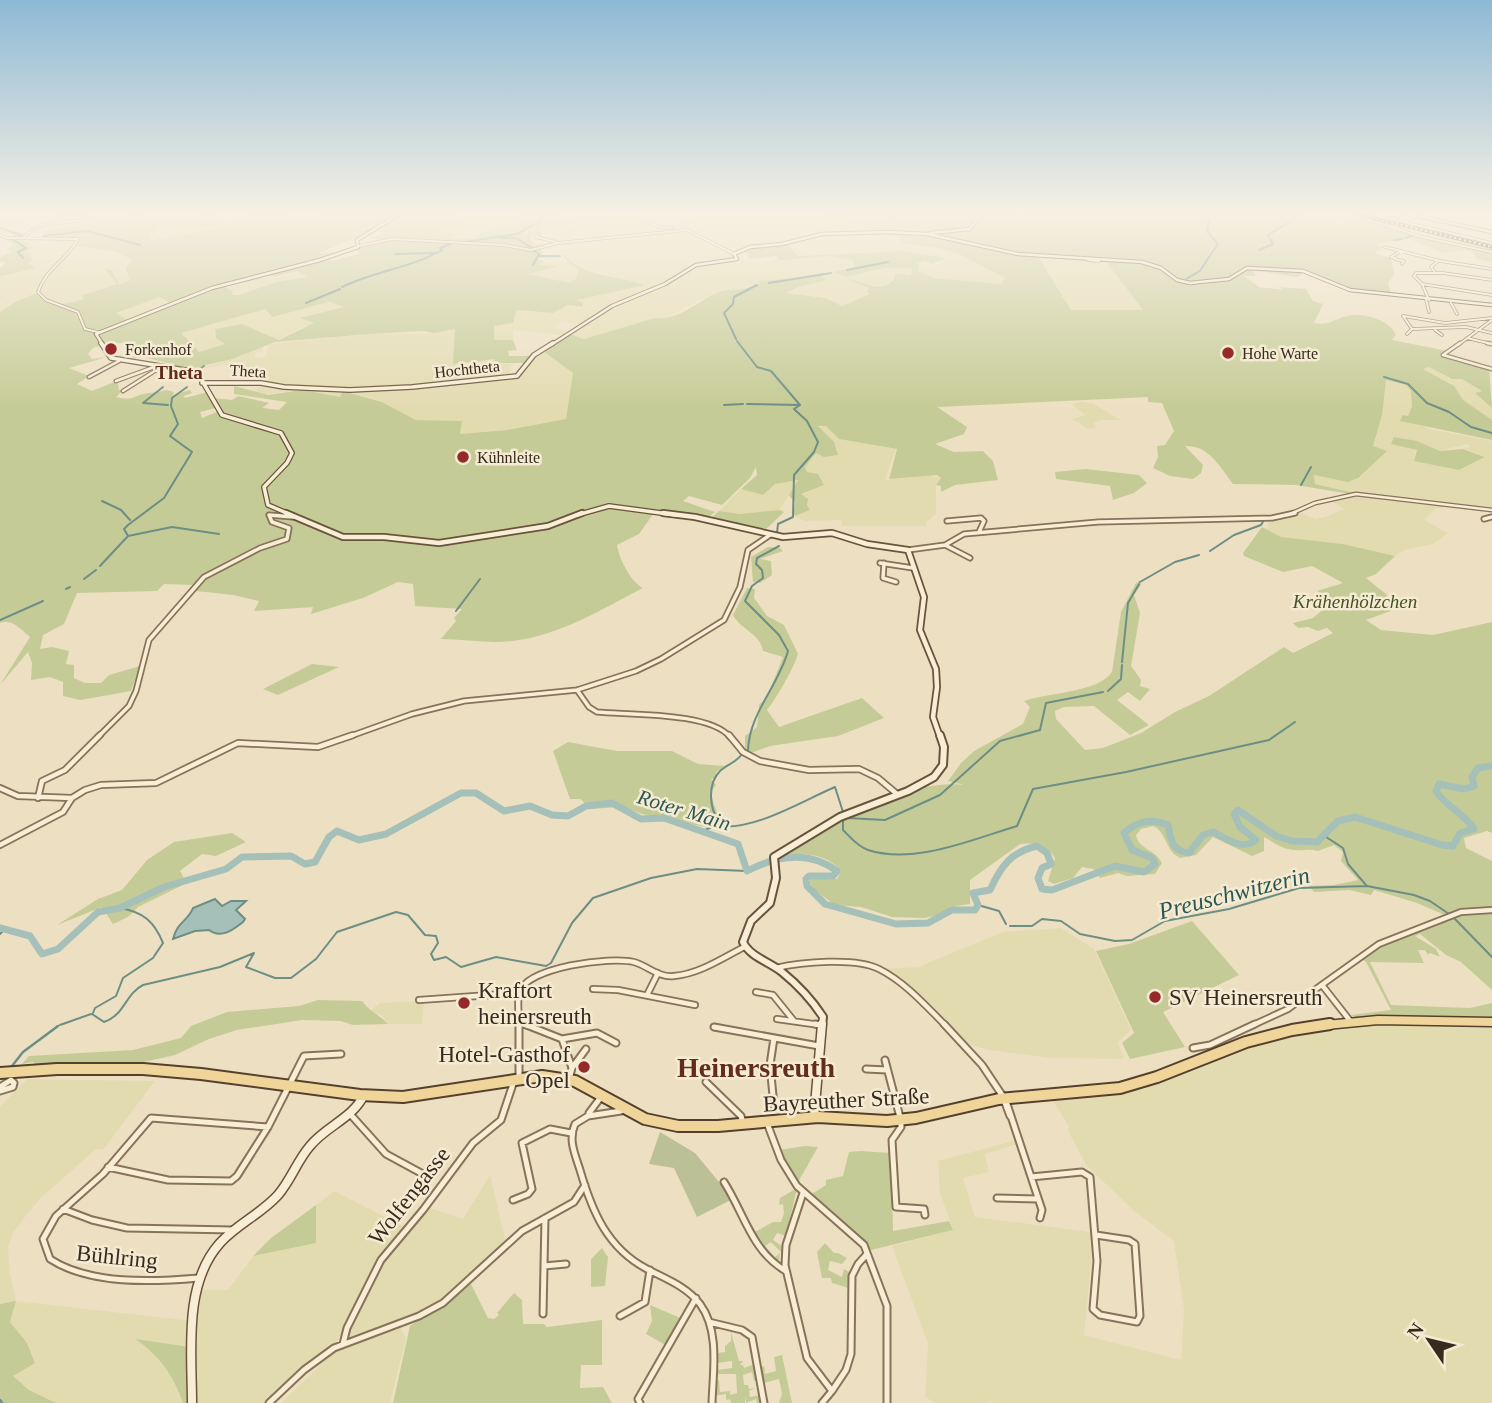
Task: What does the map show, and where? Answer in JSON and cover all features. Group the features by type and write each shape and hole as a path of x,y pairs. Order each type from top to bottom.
{"main road":[{"name":"Bayreuther Straße","path":"571,1074 640,1118 663,1124 744,1125 814,1117 901,1121 927,1118 1003,1098 1091,1093 1140,1083 1269,1035 1351,1022 1426,1019 1492,1022"},
{"path":"0,1073 105,1069 226,1076 364,1095 414,1097 516,1079 571,1074"}],"street":[{"path":"44,278 38,292 46,300 78,312 83,327 98,332 212,288 248,278"},
{"name":"Hochtheta","path":"341,390 412,387 517,376 534,355 612,306 673,278"},
{"path":"1175,278 1190,283 1230,278"},
{"path":"1322,278 1348,289 1451,303 1492,305"},
{"path":"1418,278 1422,284 1429,312"},
{"path":"1474,278 1492,280"},
{"path":"1422,284 1492,295"},
{"path":"1407,297 1408,303"},
{"path":"1451,303 1457,314"},
{"path":"1412,329 1402,316 1444,323 1492,319"},
{"path":"1492,319 1443,355 1492,369"},
{"path":"1407,334 1412,329 1467,327 1492,333"},
{"path":"1420,329 1427,335"},
{"path":"1433,329 1442,335"},
{"path":"1444,329 1453,334"},
{"path":"98,332 96,334 106,353 119,361"},
{"path":"1467,338 1492,344"},
{"path":"89,377 119,361"},
{"name":"Theta","path":"119,361 197,372 202,383 261,383 341,390"},
{"path":"116,380 154,366"},
{"path":"123,391 160,368"},
{"path":"38,798 42,781 65,770 129,706 136,691 149,639 204,577 260,548 287,538 290,531 289,528 272,522 264,487 292,453 283,435 222,415 202,383"},
{"path":"268,505 344,537 383,537 439,543 548,526 594,508 609,506 708,519 790,538 828,533 873,545 908,550 945,545 960,535 1098,522 1272,518 1295,513 1315,503 1356,494 1492,510"},
{"path":"269,515 296,517"},
{"path":"1484,519 1492,517"},
{"path":"947,521 982,519 984,521 979,533"},
{"path":"0,788 9,794 38,798 72,798 101,785 156,783 238,743 318,747 412,714 464,701 577,690 648,665 720,624 729,615 736,600 748,550 770,535"},
{"path":"945,545 970,558"},
{"path":"419,1000 519,993 529,979 553,968 629,961 640,962 666,976 679,975 718,961 744,947 750,923 771,903 775,861 779,850 840,817 899,796 934,776 944,760 942,738 933,718 936,669 920,630 924,597 908,550"},
{"path":"896,582 883,578 882,563 913,568"},
{"path":"577,690 589,707 597,712 697,720 725,730 743,752 760,761 809,770 859,769 878,778 899,796"},
{"path":"0,845 63,812 72,798"},
{"path":"1193,1048 1210,1045 1268,1020 1375,946 1459,913 1475,909 1492,910"},
{"path":"744,947 776,968 816,1006 823,1017 814,1117"},
{"path":"776,968 840,964 877,967 902,986 968,1051 998,1086 1042,1210 1040,1218"},
{"path":"647,995 658,973"},
{"path":"1322,985 1351,1022"},
{"path":"593,989 647,995 695,1005"},
{"path":"756,992 773,995 794,1021"},
{"name":"Wolfengasse","path":"343,1344 347,1328 380,1260 423,1210 472,1143 501,1120 516,1079 519,993"},
{"path":"778,1018 824,1026"},
{"path":"520,1023 562,1039 597,1032 616,1043"},
{"path":"714,1027 822,1046"},
{"path":"774,1038 770,1065 774,1106"},
{"path":"562,1039 571,1074"},
{"path":"571,1074 586,1049"},
{"path":"108,1167 168,1180 231,1181 237,1176 268,1127 304,1056 341,1054"},
{"path":"884,1060 901,1121 901,1127 892,1140 896,1207 924,1209 925,1215"},
{"path":"866,1069 887,1070"},
{"path":"706,1082 741,1116 744,1125"},
{"path":"192,1403 194,1325 199,1278 213,1251 278,1195 312,1143 349,1114 364,1095"},
{"path":"602,1095 571,1133 571,1141 585,1183 607,1236 625,1256 691,1292 696,1298 708,1322 715,1355 712,1403"},
{"path":"587,1115 627,1110"},
{"path":"349,1114 386,1154 421,1173"},
{"name":"Bühlring","path":"199,1278 136,1278 59,1267 46,1254 43,1239 47,1228 63,1209 108,1167 154,1117 268,1127"},
{"path":"767,1123 783,1165 803,1193 858,1237 867,1254 888,1314 887,1403"},
{"path":"513,1200 531,1191 522,1142 550,1129 571,1133"},
{"path":"1031,1177 1082,1172 1088,1174 1092,1180 1096,1235 1094,1311 1100,1315 1136,1323 1140,1316 1135,1244 1129,1240 1096,1235"},
{"path":"724,1182 761,1250 772,1262 786,1271"},
{"path":"269,1403 312,1366 343,1344 407,1322 444,1302 472,1280 516,1236 572,1203 583,1191 585,1183"},
{"path":"803,1193 785,1250 786,1271 807,1358 832,1391"},
{"path":"997,1198 1038,1199"},
{"name":"Bühlring","path":"63,1209 92,1220 127,1228 234,1231"},
{"path":"543,1314 545,1218"},
{"path":"822,1403 849,1364 852,1282 859,1262 867,1254"},
{"path":"544,1266 566,1264"},
{"path":"620,1316 645,1302 650,1270"},
{"path":"640,1403 638,1399 696,1298"},
{"path":"708,1322 715,1326 742,1330 752,1337 764,1403"}],"shaded area":[{"path":"0,278 44,278 37,291 0,312 0,304 5,303 0,302"},
{"path":"45,278 113,278 117,284 82,296 85,299 64,306 47,299 39,292"},
{"path":"114,278 129,278 130,281 118,285"},
{"path":"252,278 299,278 276,282 239,295 233,295 225,288"},
{"path":"548,278 576,278 569,283"},
{"path":"620,278 788,278 759,281 758,284 745,289 720,292 664,319 655,318 584,339 570,334 582,324 561,322 553,328 567,330 563,335 513,330 513,340 493,340 494,326 514,323 517,310 553,313 568,305 581,308 583,303 576,300 644,285"},
{"path":"823,278 893,278 887,284 871,287 867,292 871,294 842,306 825,298 785,293 825,280"},
{"path":"937,278 1006,278 1001,284"},
{"path":"1051,278 1119,278 1144,311 1071,310"},
{"path":"160,297 172,303 128,320 115,313"},
{"path":"329,302 346,308 301,317 315,323 278,340 242,324 214,329 215,338 225,344 199,352 181,333 265,308 272,317"},
{"path":"456,329 455,338 474,360 496,359 496,363 512,364 508,377 523,373 531,359 543,351 564,364 573,374 566,419 507,430 459,434 462,421 416,420 383,402 344,390 325,389 342,391 343,395 340,397 302,390 265,394 254,391 262,385 283,388 258,381 259,377 237,379 233,377 233,364 203,368 264,346 262,351 256,352 255,358 266,357 268,345 277,343 369,334 434,333"},
{"path":"1429,367 1451,379 1462,378 1482,391 1475,393 1492,408 1492,420 1463,400 1454,386 1422,369"},
{"path":"1386,380 1406,385 1411,391 1412,407 1408,416 1429,429 1492,441 1492,509 1456,505 1435,509 1424,520 1448,533 1433,544 1405,550 1395,556 1343,544 1280,537 1266,528 1269,527 1266,519 1300,512 1315,519 1343,509 1330,500 1355,495 1315,484 1314,474 1386,451 1373,447","holes":["1417,441 1440,451 1467,444 1471,447 1464,448 1486,457 1459,470 1414,460"]},
{"path":"1092,403 1121,420 1101,420 1093,423 1097,428 1088,429 1072,419 1085,415 1072,404"},
{"path":"826,425 839,439 896,449 885,480 928,475 941,478 936,485 936,514 926,522 926,526 842,526 841,520 805,521 795,516 810,510 801,494 822,486 817,474 807,472 805,467 816,453 821,455 837,452 829,438 818,428"},
{"path":"792,480 799,482 778,511 740,514 719,511 741,489 763,495 775,484"},
{"path":"1061,928 1094,949 1131,1030 1118,1042 1124,1059 1052,1058 988,1050 968,1044 885,969 918,967 1003,932"},
{"path":"424,1001 422,1024 388,1024 381,1015 370,1011 380,1003"},
{"path":"1359,1023 1492,1024 1492,1403 994,1403 990,1400 988,1403 935,1403 925,1397 928,1344 892,1246 953,1230 940,1193 938,1161 1017,1140 1018,1144 985,1154 989,1172 963,1178 975,1217 1090,1232 1091,1264 1084,1335 1181,1360 1184,1310 1174,1241 1134,1211 1086,1165 1068,1131 1069,1126 1051,1098 1104,1094 1260,1040"},
{"path":"27,1079 155,1081 103,1150 96,1149 27,1214 13,1233 8,1247 10,1273 16,1301 193,1321 190,1347 137,1340 161,1360 169,1371 183,1403 56,1403 29,1390 12,1376 27,1343 10,1322 16,1302 0,1304 0,1106"},
{"path":"490,1175 505,1239 494,1252 457,1288 423,1311 409,1319 348,1338 346,1335 377,1269 427,1207 463,1219"},
{"path":"334,1191 407,1228 381,1257 337,1341 265,1403 194,1403 199,1290 228,1290 254,1255 316,1243 316,1205"},
{"path":"401,1328 406,1339 390,1403 281,1403 337,1349"}],"green space":[{"path":"113,278 116,278 119,285 130,280 249,278 225,287 232,291 233,295 299,278 549,278 569,283 576,278 621,278 645,285 577,300 583,303 582,307 568,305 553,313 517,310 513,323 494,326 494,340 513,340 517,350 508,351 509,356 531,356 526,363 495,363 495,359 453,364 455,329 434,333 423,331 369,334 275,342 232,359 206,365 199,371 173,369 174,365 144,357 133,358 141,349 130,346 136,341 104,345 97,334 101,330 86,328 77,311 83,328 95,333 102,345 93,348 88,354 92,359 107,357 69,368 89,376 77,384 92,391 117,381 119,390 122,391 116,397 122,398 166,390 174,392 173,395 190,390 192,393 183,396 185,398 208,392 215,408 200,412 202,418 217,412 231,420 233,418 219,412 213,398 232,400 238,396 269,403 262,408 279,410 287,402 234,394 234,386 268,395 302,390 340,397 343,391 382,402 416,420 462,421 460,434 507,430 566,419 573,373 543,351 570,334 584,339 655,318 673,316 719,292 747,288 759,281 824,278 827,280 786,293 825,298 842,306 870,294 867,292 869,288 848,278 880,286 893,278 938,278 1001,284 1005,278 1051,278 1071,310 1143,310 1119,278 1247,278 1259,287 1306,289 1313,301 1323,304 1314,323 1327,323 1354,315 1368,316 1382,321 1393,330 1396,335 1392,340 1448,351 1441,356 1489,368 1492,408 1475,393 1482,391 1462,379 1452,379 1429,367 1423,369 1454,386 1463,400 1492,420 1492,440 1400,421 1403,415 1408,416 1412,407 1411,391 1406,385 1386,380 1382,415 1373,446 1387,451 1358,478 1348,482 1314,475 1315,484 1354,493 1350,494 1296,485 1233,484 1213,458 1201,449 1193,447 1185,446 1203,465 1201,473 1193,479 1170,476 1153,468 1158,457 1157,446 1165,445 1174,431 1162,403 1148,402 1148,397 937,407 967,427 964,434 935,444 954,452 983,451 993,461 998,480 955,485 941,492 941,486 936,485 941,478 937,475 889,479 897,449 839,439 826,426 818,426 834,442 838,455 824,457 816,453 805,467 807,472 818,474 824,485 801,494 808,499 810,510 795,516 793,513 795,503 789,495 798,480 775,484 763,495 741,489 757,475 756,467 750,478 722,505 689,496 683,501 715,512 707,518 656,510 639,534 617,545 626,570 643,588 547,634 494,642 441,639 462,609 415,606 413,584 398,582 363,598 311,614 313,607 254,611 259,601 196,591 194,585 164,584 157,591 77,593 64,624 43,635 40,649 52,647 69,651 66,664 74,665 74,678 85,683 101,683 109,675 140,666 131,691 80,700 63,696 63,682 50,677 31,680 32,663 28,652 0,685 30,637 12,623 0,623 0,312 36,293 53,303 71,303 84,299 81,296 117,284","holes":["160,297 172,304 128,320 116,313","329,302 344,307 300,318 314,323 279,340 242,324 215,329 216,338 225,344 199,352 181,333 265,309 272,317"]},
{"path":"1322,278 1391,278 1388,283 1391,294 1347,289"},
{"path":"1394,437 1417,441 1440,451 1463,449 1485,457 1459,470 1414,461 1417,450 1391,444"},
{"path":"1086,469 1139,475 1147,483 1134,493 1113,500 1110,486 1056,479 1055,472"},
{"path":"780,510 784,512 763,532 710,519 719,511 740,514"},
{"name":"Krähenhölzchen","path":"1262,527 1281,537 1343,544 1395,556 1376,574 1366,578 1386,594 1396,609 1366,620 1381,630 1433,635 1492,622 1492,833 1487,831 1464,838 1466,848 1492,861 1492,907 1473,907 1447,916 1417,903 1374,890 1371,895 1349,890 1314,892 1309,886 1358,880 1341,861 1343,852 1334,845 1318,851 1291,850 1264,837 1264,851 1252,856 1213,837 1196,855 1180,858 1171,851 1161,833 1153,826 1141,829 1136,835 1137,840 1162,863 1155,874 1127,876 1118,873 1100,878 1093,869 1082,867 1073,878 1054,884 1048,881 1055,858 1052,854 1040,845 1020,844 970,880 970,904 956,906 924,918 892,917 861,907 835,905 816,891 809,882 811,879 837,879 841,871 835,865 812,855 777,857 842,819 892,797 942,785 964,785 948,781 974,751 1023,724 1030,707 1024,701 1084,688 1105,679 1112,672 1121,612 1136,583 1140,581 1141,585 1134,595 1140,613 1131,666 1141,680 1140,686 1150,689 1140,701 1128,692 1117,700 1149,725 1130,735 1094,706 1064,707 1055,711 1056,719 1085,750 1103,748 1141,733 1175,712 1209,696 1284,647 1293,653 1333,633 1327,628 1318,631 1308,627 1298,628 1293,623 1313,618 1333,601 1317,591 1343,583 1312,566 1283,572 1244,556 1243,553"},
{"path":"768,547 780,548 783,551 760,559 771,561 772,575 760,583 753,582 751,557"},
{"path":"747,588 755,589 754,598 767,616 784,625 798,654 767,710 779,727 862,698 884,718 838,736 770,746 751,753 745,751 745,736 757,727 759,705 767,697 783,657 763,651 758,640 733,615"},
{"path":"312,664 339,667 278,695 263,689"},
{"path":"568,742 617,751 672,751 698,764 725,766 716,772 716,778 711,779 716,785 710,793 720,821 710,828 642,814 623,807 589,809 581,799 570,799 553,751"},
{"path":"232,833 246,842 216,856 202,854 180,871 187,883 138,907 128,917 113,924 102,907 57,925 98,899 122,890 147,860 174,842"},
{"path":"1468,913 1492,913 1492,990 1461,962 1446,955 1420,934 1415,936 1436,949 1440,957 1430,953 1428,955 1425,950 1418,950 1424,963 1370,962 1391,1005 1470,1008 1492,1003 1492,1019 1357,1018 1351,1015 1391,1010 1362,959 1379,947"},
{"name":"SV Heinersreuth","path":"1192,921 1239,975 1163,1012 1185,1047 1130,1059 1122,1043 1134,1033 1096,951 1129,944"},
{"path":"318,1000 362,1001 388,1024 353,1025 341,1021 302,1020 237,1030 209,1039 175,1055 126,1066 41,1067 33,1062 22,1064 29,1056 133,1050 181,1038 191,1026 227,1012 299,1006"},
{"path":"660,1132 695,1153 733,1199 697,1217 674,1168 649,1164"},
{"path":"818,1147 797,1184 779,1150"},
{"path":"849,1152 889,1153 891,1156 893,1231 949,1221 953,1230 867,1251 856,1234 807,1197 826,1185 826,1180 843,1176"},
{"path":"797,1188 786,1236 777,1233 773,1240 783,1247 781,1252 771,1242 765,1246 775,1257 780,1253 779,1260 776,1260 761,1244 755,1232 773,1222 781,1222 784,1213 783,1204 779,1205 780,1198"},
{"path":"316,1205 316,1243 253,1256 271,1238"},
{"path":"825,1243 834,1253 847,1258 842,1264 830,1261 828,1270 842,1277 844,1269 851,1273 848,1288 832,1283 831,1278 822,1278 817,1252"},
{"path":"602,1248 608,1257 605,1286 591,1287 591,1259"},
{"path":"471,1284 488,1318 494,1319 499,1315 497,1313 514,1293 522,1300 523,1324 544,1324 547,1327 602,1320 602,1365 581,1365 580,1388 603,1387 612,1403 393,1403 410,1326"},
{"path":"16,1301 10,1322 27,1343 35,1363 13,1376 29,1390 56,1403 2,1403 0,1400 0,1304"},
{"path":"650,1305 685,1320 669,1347 646,1334 652,1321"},
{"path":"731,1332 739,1361 743,1361 740,1365 744,1368 755,1364 758,1380 754,1381 752,1372 743,1375 744,1385 748,1385 749,1389 755,1388 749,1391 750,1397 761,1395 762,1403 757,1403 756,1399 746,1403 745,1396 745,1403 731,1403 730,1399 726,1400 726,1394 714,1396 716,1381 719,1380 720,1392 730,1391 730,1395 737,1393 736,1374 717,1374 717,1370 732,1368 732,1361 717,1363 718,1353 725,1352 725,1346 731,1341"},
{"path":"135,1339 190,1347 188,1403 183,1403 159,1359"},
{"path":"782,1355 792,1403 779,1403 782,1394 779,1379 764,1383 761,1367 764,1366 765,1374 776,1371 774,1357"}],"water":[{"path":"215,899 222,906 231,901 246,901 236,910 245,919 243,922 222,934 209,930 195,931 173,939 193,908"}],"waterway":[{"path":"342,287 363,278"},
{"path":"769,283 797,278"},
{"path":"736,339 724,313 733,304 734,297 757,285"},
{"path":"306,303 340,289"},
{"path":"737,341 757,367 771,371 800,405 794,409 807,421 818,442 814,452 794,475 793,517 778,524 777,533"},
{"path":"197,371 204,366"},
{"path":"1384,377 1408,384 1427,403 1449,412 1471,427 1492,433"},
{"path":"163,387 143,403 168,405"},
{"path":"128,536 124,529 164,498 192,452 170,436 178,424 171,406 172,398 187,387"},
{"path":"724,405 743,404"},
{"path":"747,404 799,405"},
{"path":"1301,485 1311,467"},
{"path":"102,501 121,510 130,520"},
{"path":"1210,551 1234,535 1261,525 1264,520"},
{"path":"128,536 172,527 219,534"},
{"path":"100,566 128,536"},
{"path":"748,751 753,724 788,651 779,635 745,601 752,586 763,578 762,570 756,564 757,558 779,546"},
{"path":"1140,582 1175,562 1199,555"},
{"path":"84,579 96,570"},
{"path":"456,611 480,579"},
{"path":"1122,662 1128,603 1139,584"},
{"path":"66,589 70,587"},
{"path":"0,620 43,601"},
{"path":"1108,691 1121,679 1122,665"},
{"path":"847,818 885,820 940,795 1000,741 1040,730 1046,703 1103,692"},
{"path":"843,820 843,830 868,850 905,854 944,848 1017,826 1033,789 1126,772 1269,740 1295,722"},
{"path":"703,831 720,823 711,797 716,776 742,754"},
{"name":"Roter Main","path":"0,928 30,936 42,954 58,949 98,912 120,908 164,887 226,869 242,857 291,856 305,864 315,862 329,837 337,831 359,840 386,834 461,793 476,793 504,811 530,806 552,815 568,816 586,806 612,803 641,819 664,818 738,844 747,871 769,862 792,858 826,864 837,871 833,876 809,876 806,879 807,886 825,904 896,924 928,923 952,910 975,910 978,905 973,893 990,890 1008,861 1020,852 1037,846 1047,853 1051,864 1042,868 1038,878 1042,889 1052,890 1115,866 1144,872 1155,864 1152,858 1132,850 1124,833 1145,822 1168,825 1171,840 1176,847 1189,853 1203,835 1213,832 1240,844 1256,840 1240,827 1234,814 1238,810 1276,836 1292,841 1317,842 1338,821 1355,817 1442,845 1453,846 1460,833 1474,829 1440,797 1436,791 1439,784 1464,789 1474,786 1472,777 1478,768 1492,766"},
{"path":"718,826 762,820 835,787 843,812"},
{"path":"1323,835 1343,848 1348,864 1366,885"},
{"path":"92,1014 104,1022 116,1015 132,994 143,985 220,967 254,953 246,967 275,978 291,978 316,959 337,932 396,912 408,915 425,935 436,936 438,943 431,954 434,960 446,957 461,967 496,957 546,966 551,963 572,923 593,898 651,878 697,869 747,871"},
{"name":"Preuschwitzerin","path":"1010,926 1032,926 1042,919 1061,921 1080,934 1115,941 1132,940 1165,921 1229,909 1299,888 1367,886 1414,895 1430,901 1449,914"},
{"name":"Preuschwitzerin","path":"978,905 999,911 1006,924"},
{"path":"93,1013 95,1008 116,996 123,978 153,958 163,943 147,919 120,908"},
{"name":"Preuschwitzerin","path":"1454,918 1492,957"},
{"name":"Roter Main","path":"0,934 4,930"},
{"path":"60,1025 91,1014"},
{"path":"12,1066 23,1052 58,1026"}],"place":[{"name":"Forkenhof","path":"111,349"},
{"name":"Hohe Warte","path":"1228,353"},
{"name":"Kühnleite","path":"463,457"},
{"name":"SV Heinersreuth","path":"1155,997"},
{"name":"Kraftort heinersreuth","path":"464,1003"},
{"name":"Hotel-Gasthof Opel","path":"584,1067"}],"district":[{"name":"Theta","path":"179,372"},
{"name":"Heinersreuth","path":"756,1067"}]}
